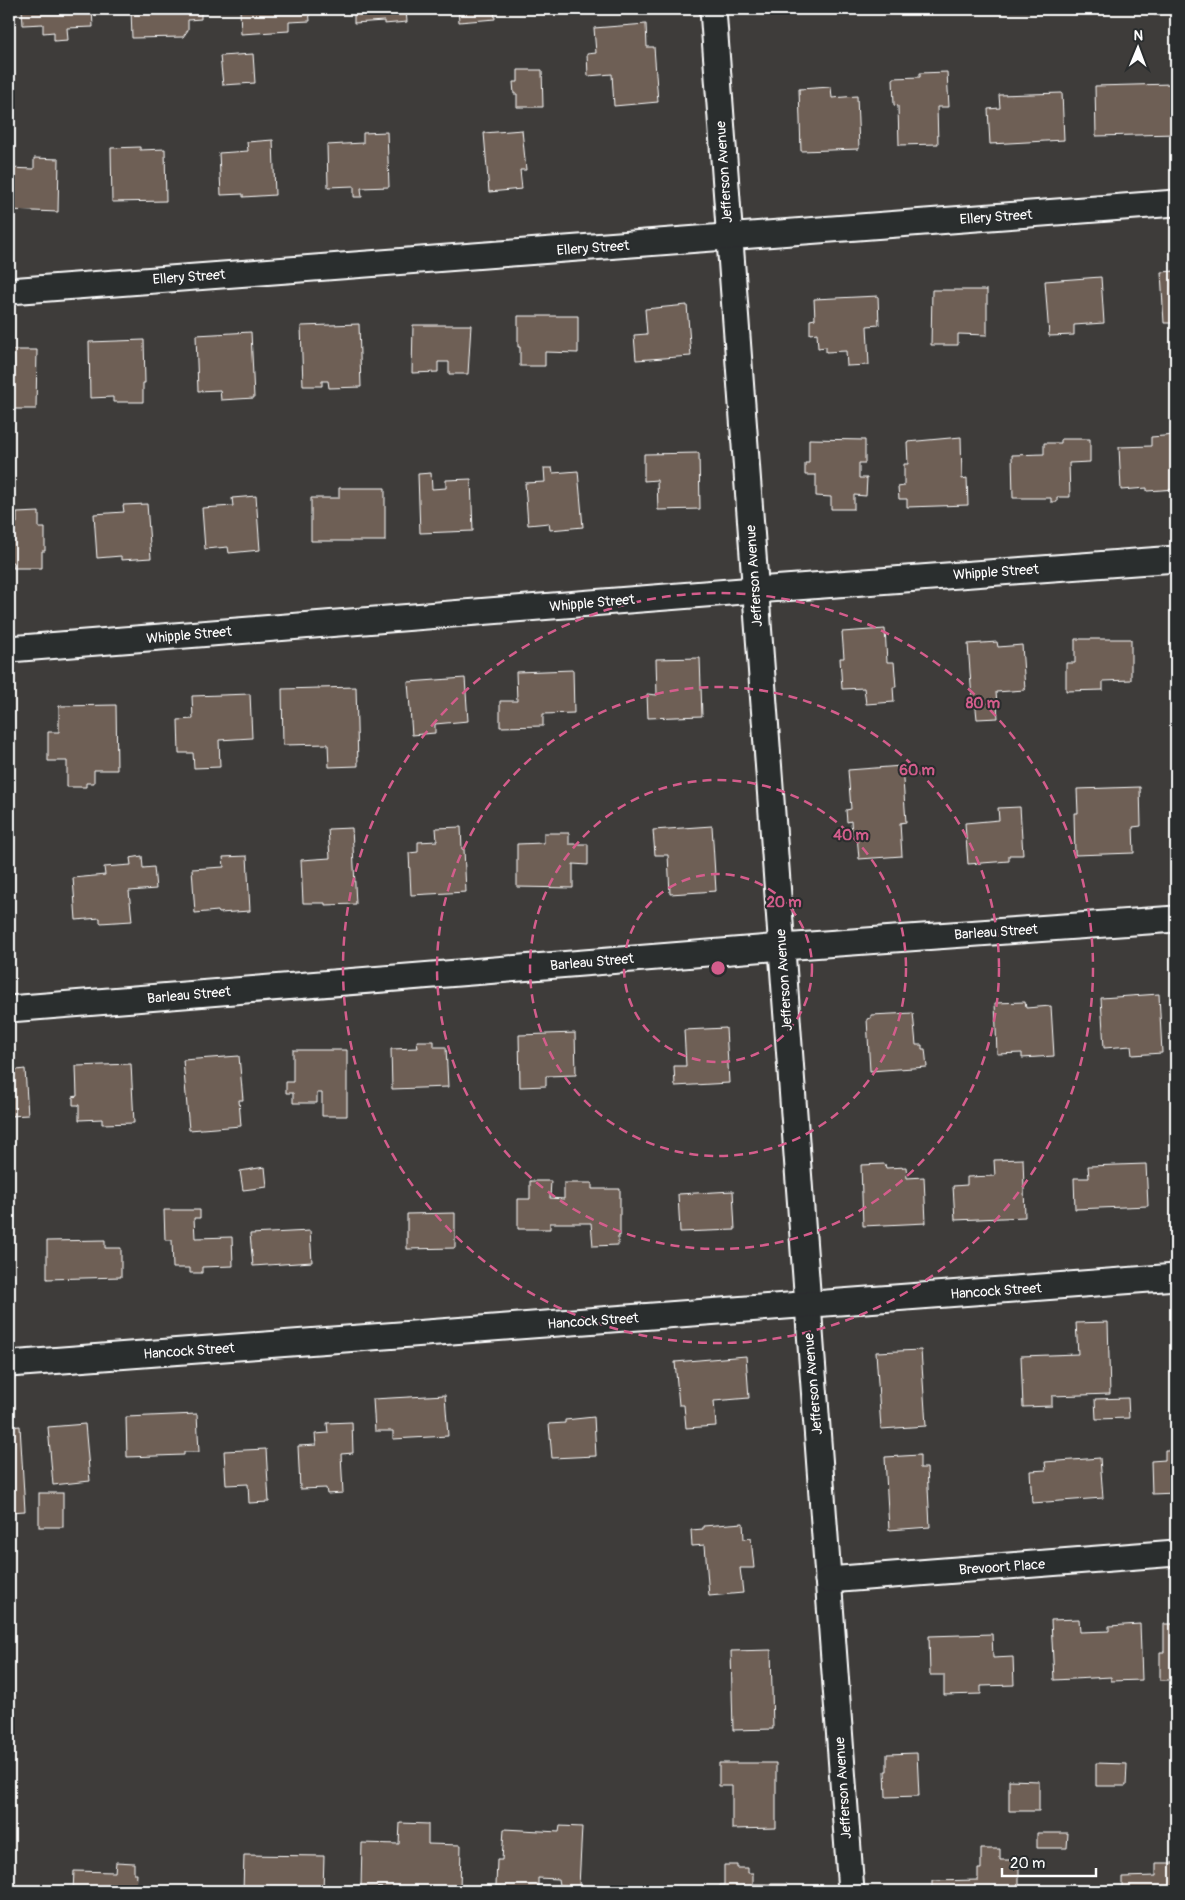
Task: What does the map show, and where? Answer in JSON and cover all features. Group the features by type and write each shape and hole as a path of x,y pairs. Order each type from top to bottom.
{"street":[{"name":"Jefferson Avenue","path":"713,9 728,238 782,947 806,1305 851,1891"},
{"name":"Ellery Street","path":"9,291 1176,203"},
{"name":"Whipple Street","path":"9,649 1176,559"},
{"name":"Barleau Street","path":"9,1009 782,947 1176,919"},
{"name":"Hancock Street","path":"9,1364 1176,1277"},
{"name":"Brevoort Place","path":"828,1580 1176,1553"}],"building":[{"path":"22,9 92,9 93,27 67,28 68,40 54,41 54,32 43,33 43,24 23,25"},
{"path":"131,9 201,9 201,19 188,20 188,30 183,37 132,38"},
{"path":"240,9 309,9 310,21 289,22 289,31 241,34"},
{"path":"354,9 411,10 406,10 407,22 384,24 384,21 354,23"},
{"path":"458,9 494,9 495,19 459,22"},
{"path":"1154,9 1174,9 1174,13 1154,15"},
{"path":"646,24 647,47 654,47 658,102 614,106 612,74 588,76 587,54 596,53 594,28"},
{"path":"253,54 255,83 223,85 220,56"},
{"path":"518,70 542,70 543,107 517,107 517,94 514,94 513,82 518,82"},
{"path":"947,72 949,107 937,107 938,144 899,145 898,106 894,105 893,78 920,77 920,73"},
{"path":"1172,84 1172,102 1176,102 1176,134 1096,136 1095,86"},
{"path":"831,87 832,98 857,96 859,149 801,151 799,89"},
{"path":"1062,93 1064,140 990,144 988,109 1000,108 999,95"},
{"path":"522,130 526,170 520,170 522,189 489,192 484,133"},
{"path":"387,132 389,187 361,188 362,197 354,197 354,186 328,187 327,145 363,143 363,133"},
{"path":"273,140 275,195 243,197 243,194 221,195 219,153 248,151 247,142"},
{"path":"140,147 140,150 165,149 166,201 112,202 111,148"},
{"path":"34,158 59,159 58,212 9,210 9,168 34,169"},
{"path":"1176,271 1176,323 1164,323 1161,272"},
{"path":"1101,277 1104,323 1074,325 1074,335 1049,336 1045,281"},
{"path":"932,290 987,290 987,335 958,334 958,345 931,345"},
{"path":"878,296 879,325 867,326 869,365 847,366 846,351 826,352 826,347 818,348 817,333 810,334 810,320 815,319 814,299"},
{"path":"687,305 691,356 636,360 634,335 647,334 645,309"},
{"path":"518,316 578,316 578,353 545,352 545,366 520,366"},
{"path":"359,324 361,387 329,388 328,381 322,381 322,386 303,386 301,326"},
{"path":"413,325 471,325 468,374 449,374 449,362 438,362 438,372 412,373"},
{"path":"251,332 254,398 221,400 220,390 198,391 196,335"},
{"path":"144,340 145,383 143,383 143,402 113,402 113,397 90,398 89,342"},
{"path":"9,350 37,350 36,409 9,409"},
{"path":"1176,435 1176,489 1147,491 1147,488 1121,490 1119,447 1151,446 1151,437"},
{"path":"961,437 962,479 967,478 968,505 907,507 907,499 899,499 898,487 904,486 904,464 908,464 907,442"},
{"path":"809,439 865,440 865,463 859,463 859,478 867,478 866,496 854,495 854,509 831,509 831,497 816,496 816,475 805,475 805,463 809,463"},
{"path":"1061,439 1090,439 1090,462 1069,463 1070,497 1057,497 1057,502 1051,502 1051,498 1013,498 1012,455 1044,454 1044,443 1061,443"},
{"path":"699,453 700,509 658,510 657,480 644,481 644,454"},
{"path":"544,468 552,468 553,473 578,471 583,527 550,530 549,523 528,525 525,483 545,482"},
{"path":"431,473 432,489 446,488 446,480 471,479 473,531 420,533 418,474"},
{"path":"339,488 385,488 385,541 311,541 311,498 339,498"},
{"path":"256,496 260,550 229,553 228,547 205,549 202,508 233,506 232,498"},
{"path":"147,504 151,558 121,560 121,556 97,558 94,514 124,512 123,505"},
{"path":"39,512 39,528 45,528 45,551 42,551 42,568 13,568 13,562 9,563 9,523 17,523 17,513"},
{"path":"885,629 887,662 894,662 896,687 893,687 894,702 866,704 864,688 842,689 840,658 844,658 842,632"},
{"path":"1075,639 1131,639 1131,680 1103,681 1103,690 1066,691 1066,663 1075,663"},
{"path":"997,642 998,647 1022,645 1025,690 996,692 998,718 977,719 975,699 972,699 968,644"},
{"path":"700,658 702,716 648,718 647,694 657,695 656,659"},
{"path":"573,670 574,713 543,714 543,726 500,727 500,701 517,701 516,672"},
{"path":"465,678 468,721 435,724 435,733 412,735 408,682"},
{"path":"356,687 358,766 329,767 328,744 283,745 282,689"},
{"path":"250,694 252,738 219,740 220,767 194,768 193,753 179,753 178,720 193,719 192,696"},
{"path":"116,705 117,770 94,770 94,783 86,783 86,787 67,787 67,761 48,761 48,732 59,732 59,706"},
{"path":"902,766 906,822 900,823 902,856 859,859 857,835 852,835 851,821 847,822 846,810 851,809 848,770"},
{"path":"1140,787 1141,826 1133,827 1134,853 1075,855 1074,813 1078,813 1077,789"},
{"path":"1020,807 1023,855 1009,855 1009,861 968,864 965,823 999,820 998,808"},
{"path":"712,826 716,891 670,894 668,855 655,855 653,830"},
{"path":"461,827 466,892 411,895 409,853 418,852 418,842 437,841 436,828"},
{"path":"352,828 356,904 325,905 325,903 303,903 301,860 330,858 328,829"},
{"path":"544,833 569,833 569,844 588,844 588,865 573,864 573,888 517,887 517,844 544,843"},
{"path":"142,856 143,868 154,867 156,889 129,891 132,921 100,923 100,918 76,920 73,878 105,875 104,867 131,865 130,858"},
{"path":"247,856 250,911 195,913 192,869 224,867 223,857"},
{"path":"1159,994 1162,1053 1132,1055 1131,1046 1104,1048 1101,998"},
{"path":"1025,1002 1026,1008 1051,1006 1054,1056 1022,1058 1022,1053 997,1054 995,1003"},
{"path":"913,1013 916,1045 922,1045 922,1049 925,1049 927,1067 870,1071 867,1019 871,1018 871,1015"},
{"path":"726,1028 729,1083 675,1086 674,1066 686,1066 684,1030"},
{"path":"575,1033 576,1075 546,1076 546,1086 520,1087 519,1035"},
{"path":"417,1041 434,1041 434,1047 446,1047 448,1087 392,1089 391,1049 418,1048"},
{"path":"293,1050 347,1050 347,1116 322,1116 322,1093 317,1093 317,1103 293,1103 293,1093 286,1093 286,1082 293,1082"},
{"path":"239,1056 243,1100 239,1100 241,1126 189,1130 183,1060"},
{"path":"131,1064 134,1123 102,1124 102,1119 79,1120 79,1105 73,1105 73,1097 77,1096 76,1066"},
{"path":"25,1069 28,1115 9,1116 9,1071"},
{"path":"1023,1159 1025,1217 955,1220 953,1186 967,1185 967,1177 995,1176 994,1160"},
{"path":"885,1164 886,1168 906,1167 907,1178 924,1177 926,1223 863,1226 861,1165"},
{"path":"1146,1164 1148,1206 1075,1209 1074,1178 1089,1178 1088,1166"},
{"path":"265,1167 267,1187 243,1190 240,1171"},
{"path":"530,1181 551,1181 550,1198 564,1199 564,1183 592,1183 592,1189 620,1189 620,1236 618,1236 618,1245 593,1246 591,1223 550,1223 550,1229 518,1229 518,1199 530,1199"},
{"path":"733,1191 735,1230 680,1232 678,1194"},
{"path":"164,1210 200,1210 200,1218 194,1218 195,1238 232,1237 233,1266 202,1267 202,1273 190,1273 190,1268 173,1268 172,1240 165,1240"},
{"path":"455,1213 455,1248 407,1249 407,1214"},
{"path":"310,1231 312,1262 253,1266 250,1234"},
{"path":"105,1240 105,1248 121,1248 121,1277 47,1279 47,1241"},
{"path":"1108,1322 1110,1394 1052,1396 1052,1406 1023,1407 1021,1356 1078,1354 1076,1323"},
{"path":"921,1350 926,1426 881,1429 876,1352"},
{"path":"746,1356 749,1398 714,1401 716,1426 686,1428 684,1405 679,1405 675,1362"},
{"path":"445,1395 448,1436 393,1439 393,1431 375,1431 373,1399"},
{"path":"1128,1398 1129,1418 1096,1419 1095,1399"},
{"path":"197,1414 199,1452 184,1452 184,1455 127,1457 126,1417"},
{"path":"594,1417 596,1456 552,1458 549,1424"},
{"path":"352,1422 353,1453 341,1454 343,1493 327,1494 326,1488 300,1489 298,1446 316,1445 315,1434 328,1433 327,1423"},
{"path":"85,1424 90,1481 53,1485 48,1427"},
{"path":"20,1426 25,1511 9,1512 9,1427"},
{"path":"266,1449 269,1502 249,1503 248,1484 226,1485 224,1451"},
{"path":"1165,1450 1176,1450 1176,1493 1152,1494 1151,1461 1165,1460"},
{"path":"920,1455 920,1468 927,1468 930,1527 889,1530 885,1457"},
{"path":"1100,1458 1103,1498 1032,1503 1030,1471 1046,1470 1045,1462"},
{"path":"39,1493 63,1493 63,1527 39,1527"},
{"path":"743,1523 744,1539 751,1538 754,1568 740,1568 743,1593 709,1596 705,1545 692,1546 691,1530 703,1529 703,1526"},
{"path":"1079,1619 1080,1632 1109,1631 1109,1626 1140,1624 1142,1680 1111,1681 1111,1677 1054,1680 1051,1620"},
{"path":"1164,1624 1176,1624 1176,1680 1160,1680 1160,1652 1164,1652"},
{"path":"992,1634 993,1658 1013,1657 1014,1685 981,1686 981,1694 944,1695 944,1675 930,1675 929,1636"},
{"path":"771,1650 773,1729 733,1730 731,1651"},
{"path":"917,1753 919,1796 886,1797 885,1771 887,1771 887,1754"},
{"path":"719,1763 776,1763 776,1828 732,1829 732,1786 719,1786"},
{"path":"1096,1763 1127,1764 1126,1786 1096,1786"},
{"path":"1009,1780 1039,1781 1039,1811 1009,1811"},
{"path":"400,1823 428,1824 428,1844 461,1845 460,1891 397,1891 397,1888 361,1887 362,1843 399,1844"},
{"path":"560,1826 582,1827 579,1886 559,1885 558,1879 538,1878 538,1891 502,1891 502,1886 496,1886 497,1860 502,1860 504,1829 559,1832"},
{"path":"1037,1833 1068,1833 1067,1848 1037,1848"},
{"path":"9,1848 12,1848 10,1886 9,1886"},
{"path":"981,1849 1000,1849 1000,1860 1019,1860 1019,1891 932,1891 932,1881 978,1880 978,1869 981,1869"},
{"path":"244,1855 324,1856 323,1891 243,1891"},
{"path":"116,1862 134,1863 134,1874 137,1874 136,1890 73,1891 74,1871 115,1872"},
{"path":"1156,1863 1176,1863 1176,1891 1122,1891 1122,1877 1156,1876"},
{"path":"724,1865 737,1865 737,1868 748,1868 748,1873 753,1873 753,1884 787,1884 787,1891 720,1891 720,1885 724,1885"}]}
